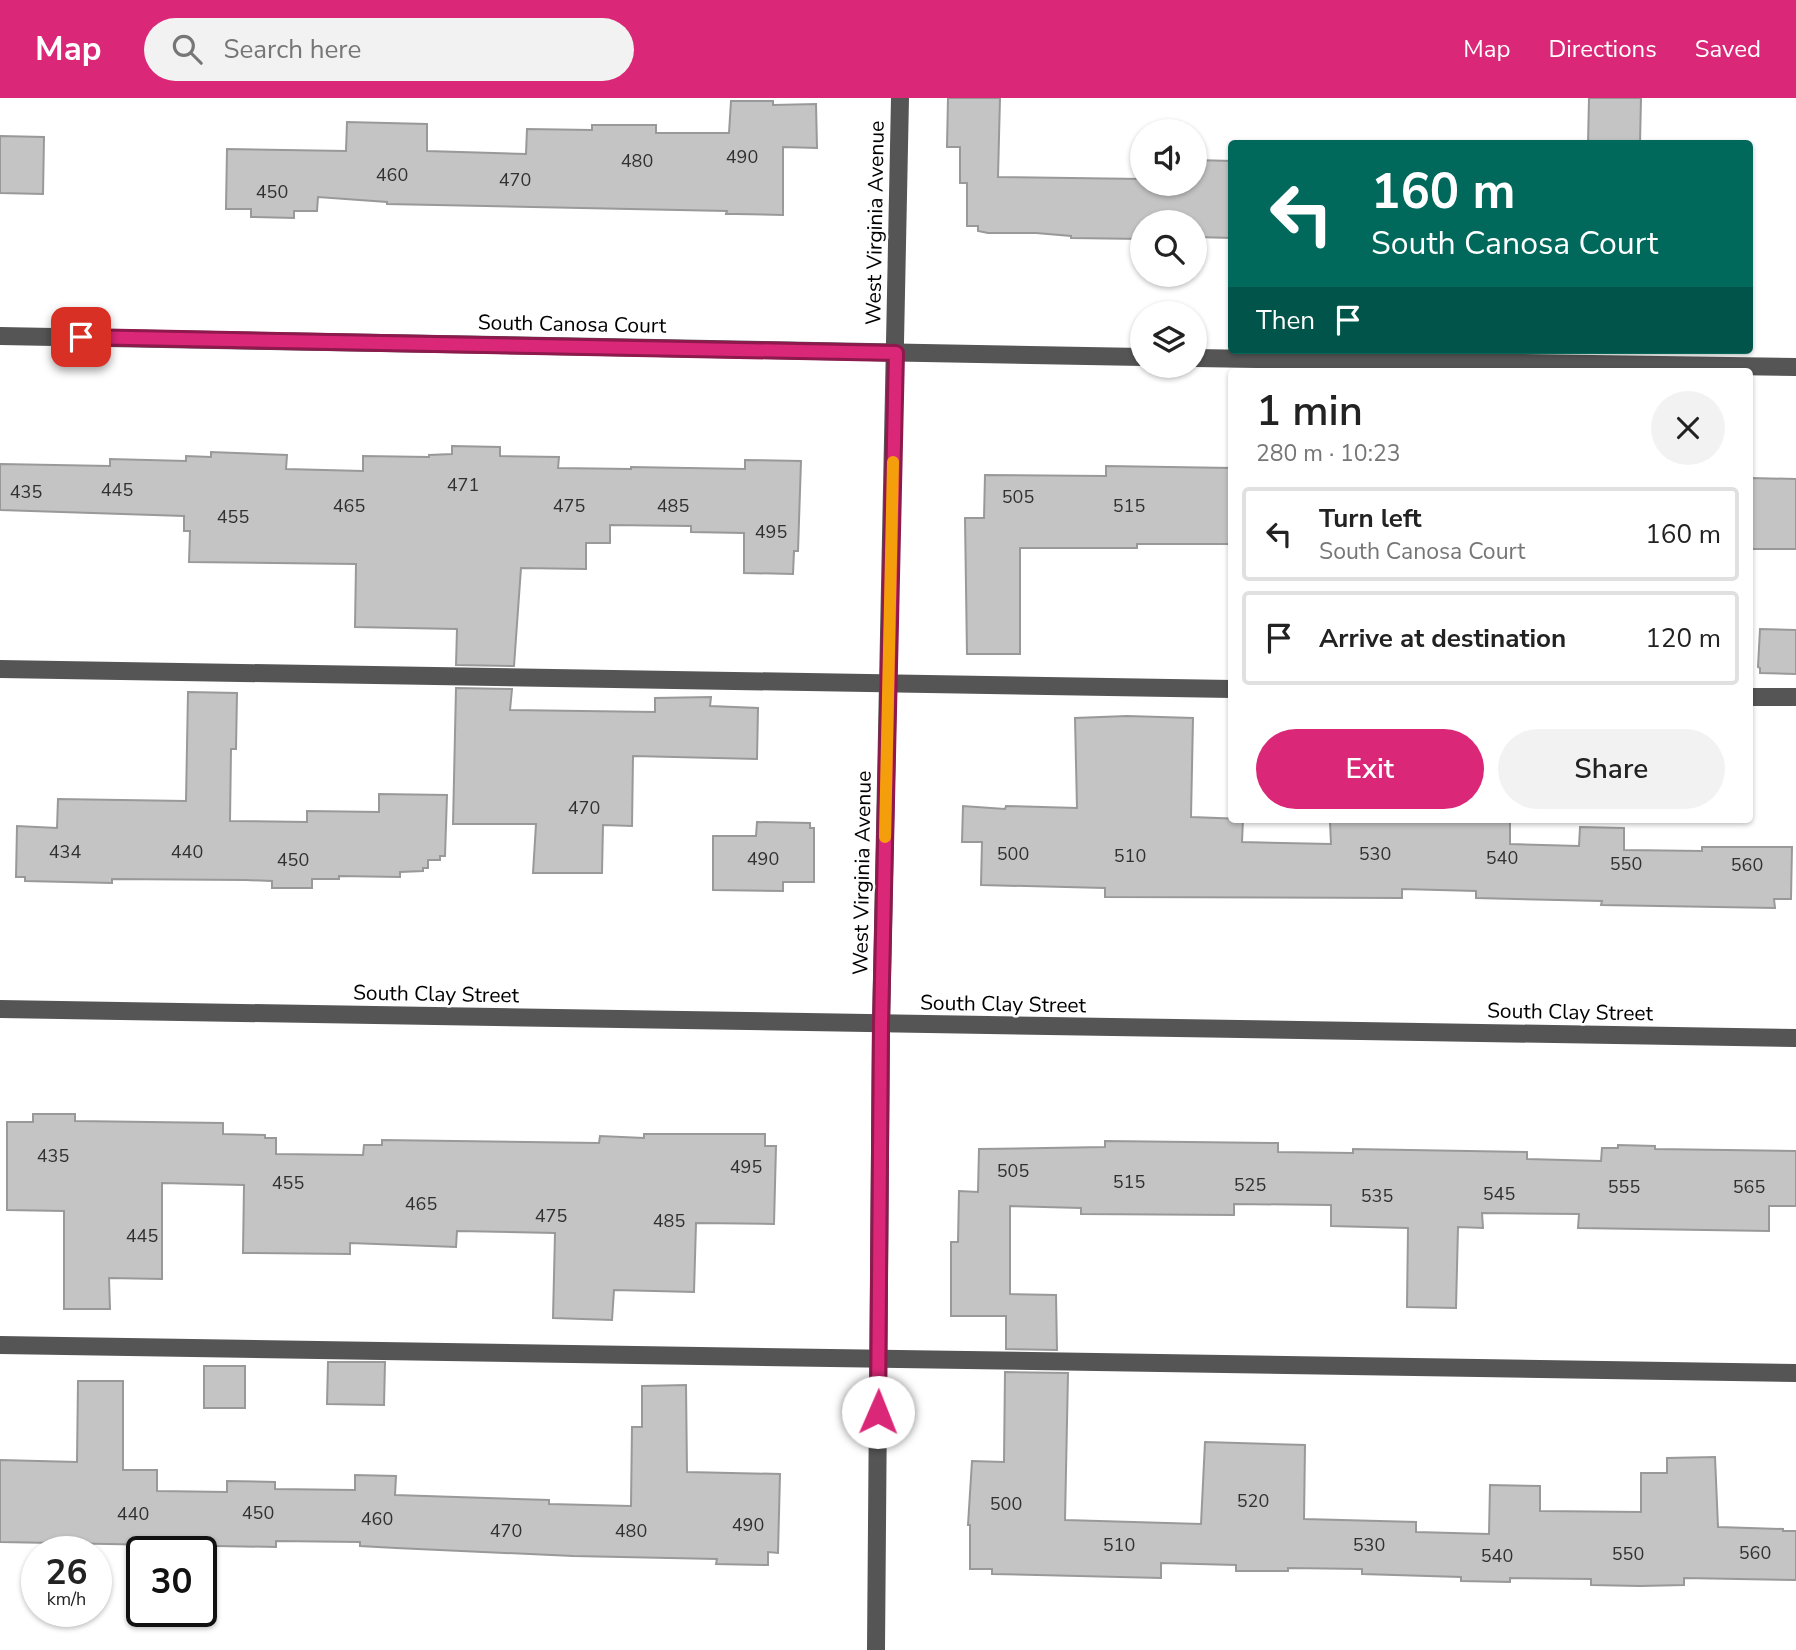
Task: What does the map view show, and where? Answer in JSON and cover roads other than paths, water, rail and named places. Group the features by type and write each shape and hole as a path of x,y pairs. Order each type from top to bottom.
{"street":[{"name":"West Virginia Avenue","path":"876,1650 881,1025 900,98"},
{"name":"South Canosa Court","path":"0,336 1130,357"},
{"path":"1207,358 1796,367"},
{"path":"0,669 1228,689"},
{"path":"1753,697 1796,697"},
{"name":"South Clay Street","path":"0,1009 1796,1038"},
{"path":"0,1345 1796,1373"}]}
